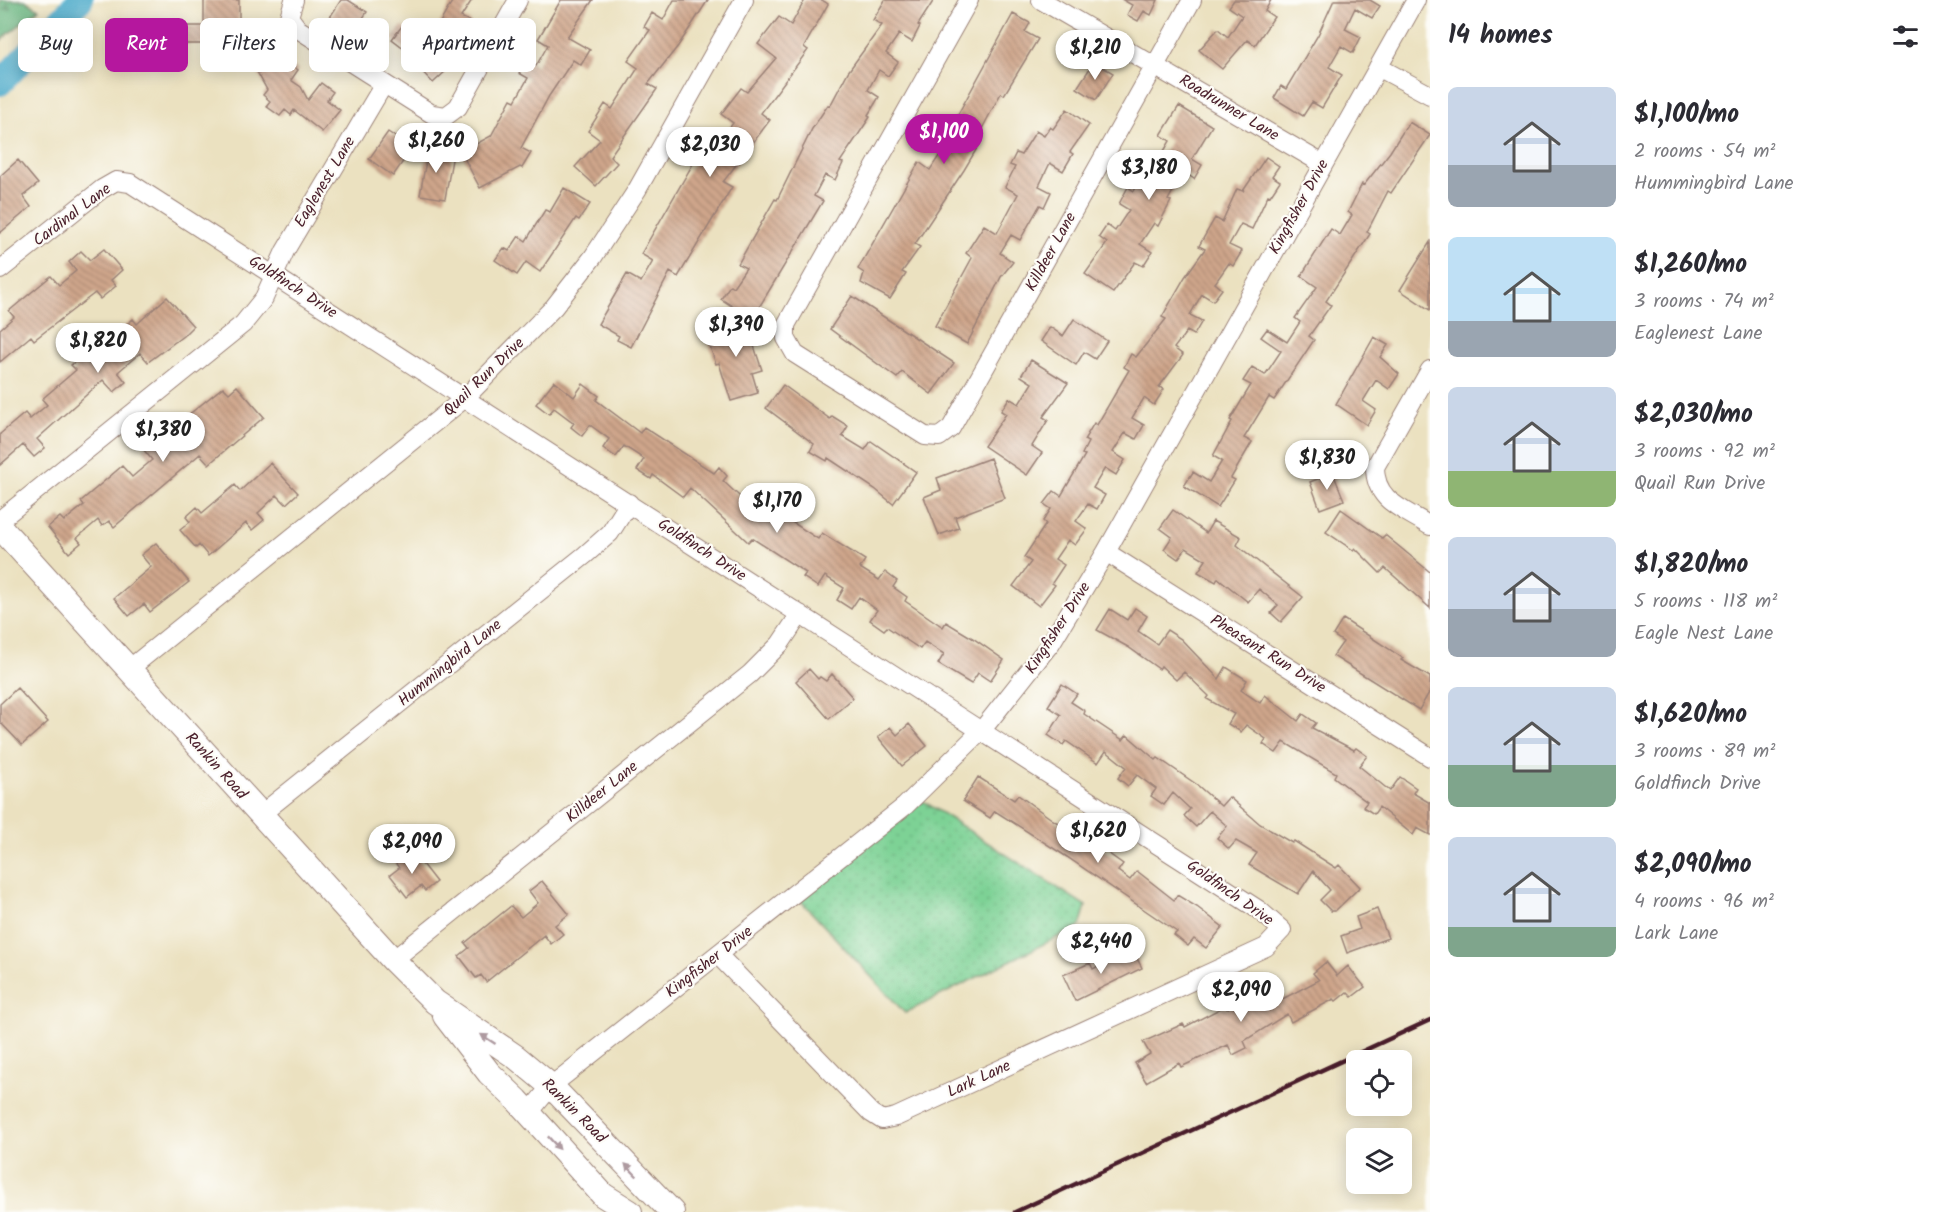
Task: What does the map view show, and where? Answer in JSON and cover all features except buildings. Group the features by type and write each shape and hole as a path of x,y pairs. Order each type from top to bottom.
{"street":[{"path":"294,0 289,17 298,29 432,114 446,116 458,107 518,0"},
{"name":"Quail Run Drive","path":"129,669 465,398 555,307 593,257 637,190 744,0"},
{"name":"Killdeer Lane","path":"969,0 786,325 786,338 795,354 925,436 939,437 951,428 1192,0"},
{"name":"Roadrunner Lane","path":"1041,0 1323,164"},
{"name":"Kingfisher Drive","path":"528,1114 551,1086 905,806 981,730 1051,643 1107,552 1416,0"},
{"path":"1378,67 1430,95"},
{"name":"Eaglenest Lane","path":"0,520 222,344 243,324 264,298 285,251 384,84"},
{"name":"Goldfinch Drive","path":"116,182 130,183 629,502 1259,910 1282,930"},
{"name":"Cardinal Lane","path":"0,270 102,189 116,182"},
{"path":"1430,370 1375,467 1375,482 1382,496 1430,526"},
{"name":"Hummingbird Lane","path":"260,815 585,555 610,533 629,502"},
{"name":"Rankin Road","path":"0,527 260,815 393,960 435,1002 489,1073 603,1195 630,1212"},
{"name":"Pheasant Run Drive","path":"1107,552 1430,757"},
{"name":"Killdeer Lane","path":"393,960 750,674 780,644 800,614"},
{"name":"Lark Lane","path":"718,954 871,1113 882,1120 896,1117 1266,947 1282,930"},
{"name":"Rankin Road","path":"435,1002 516,1058 551,1086 672,1212"}],"green space":[{"path":"0,0 25,0 39,9 28,18 18,18 18,26 0,41"},
{"path":"923,801 1086,906 1080,926 905,1013 800,900"}],"waterway":[{"path":"0,83 80,0"}],"railway":[{"path":"1015,1212 1430,1020"}]}
